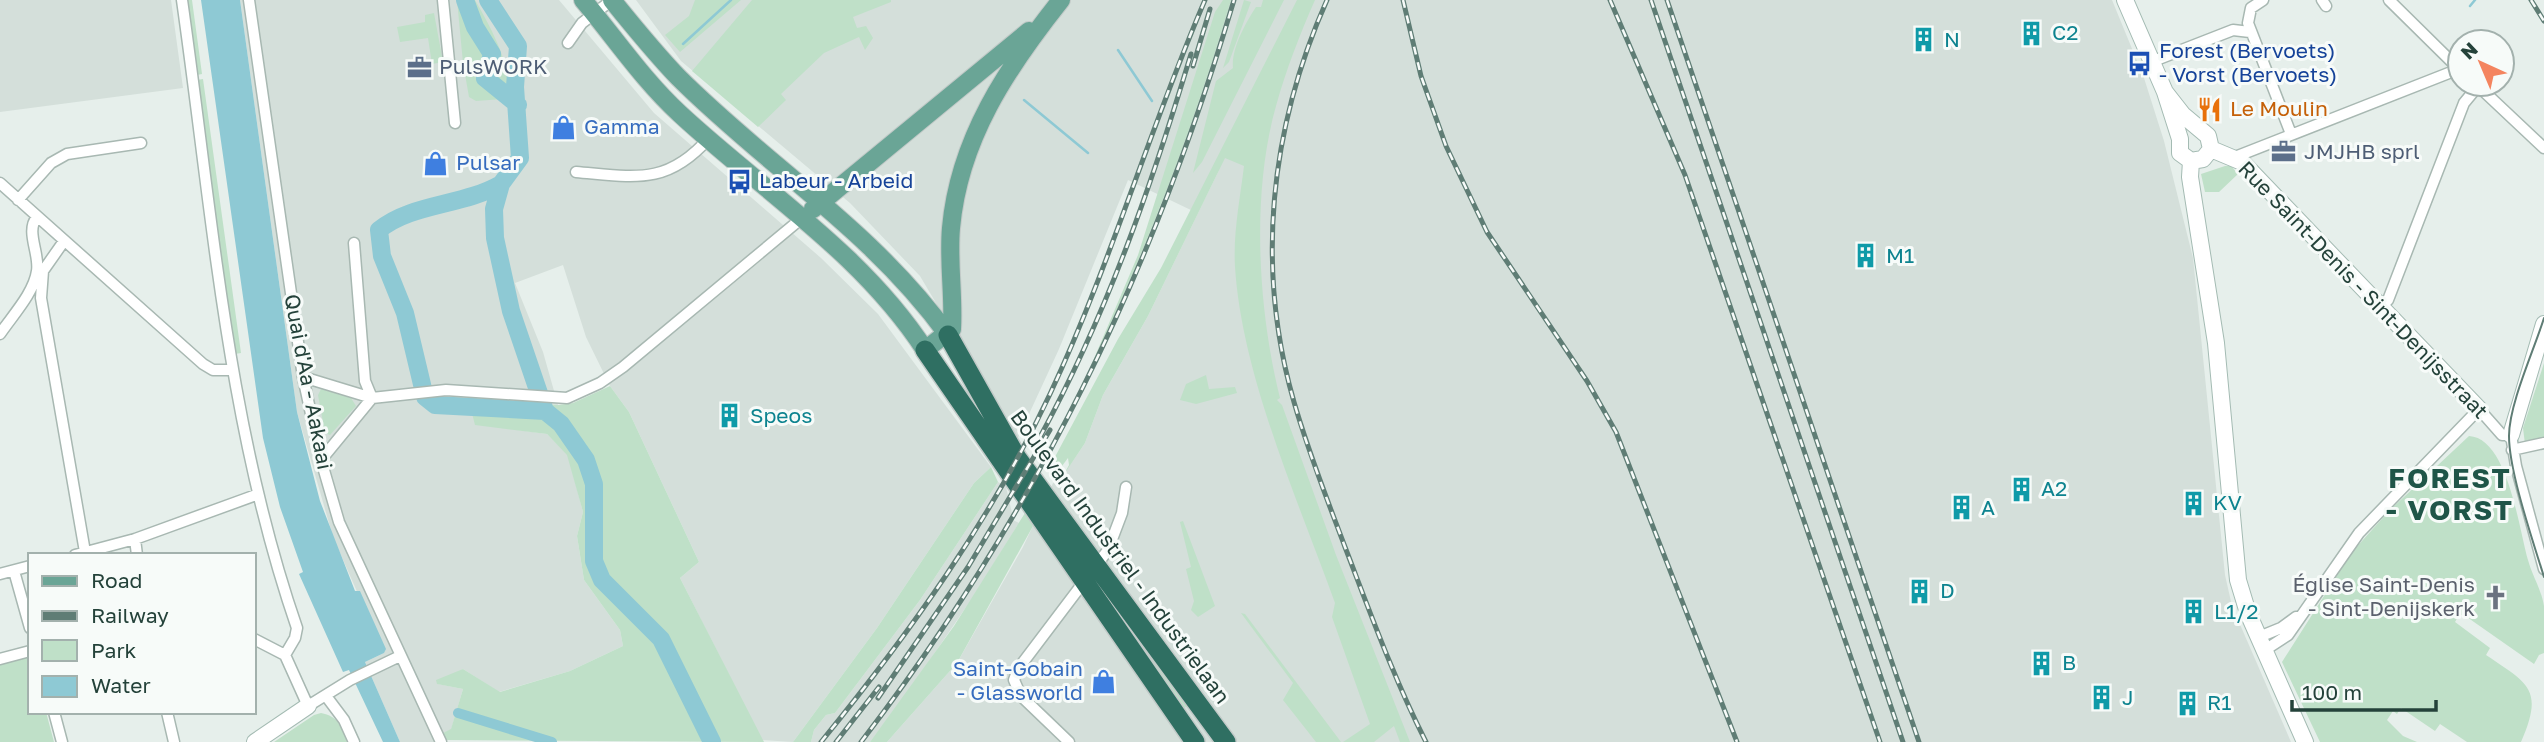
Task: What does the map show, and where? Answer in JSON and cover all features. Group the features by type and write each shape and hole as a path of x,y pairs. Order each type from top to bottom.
{"highway":[{"name":"Boulevard Industriel - Industrielaan","path":"948,335 1017,458 1226,742"},
{"name":"Boulevard Industriel - Industrielaan","path":"925,350 1195,742"}],"main road":[{"name":"Boulevard Industriel - Industrielaan","path":"612,0 678,76 898,272 948,335"},
{"path":"2125,0 2165,92 2180,139 2180,153 2191,161 2190,177 2216,343 2238,580 2305,742"},
{"path":"925,350 948,335 952,329 950,257 955,200 962,168 983,112 1001,68 1057,5"},
{"name":"Boulevard Industriel - Industrielaan","path":"589,7 646,78 709,138 878,288 925,350"},
{"path":"802,218 963,88 1001,68"},
{"path":"963,88 980,95 983,112"},
{"path":"2165,92 2197,129 2208,136 2211,149"},
{"path":"2180,139 2190,130 2197,129"},
{"name":"Rue Saint-Denis - Sint-Denijsstraat","path":"2191,161 2203,159 2211,149 2235,157 2479,408"},
{"path":"2512,443 2544,324"},
{"path":"256,742 308,706"}],"street":[{"path":"182,0 233,370 256,495 297,628 295,638 285,655"},
{"name":"Quai d'Aa - Aakaai","path":"249,0 303,377 321,460 339,522 395,659 441,742"},
{"path":"443,0 455,123"},
{"name":"Boulevard Industriel - Industrielaan","path":"568,43 589,7 612,0"},
{"path":"2263,0 2249,10 2250,32 2291,134"},
{"path":"2389,0 2446,57"},
{"path":"2151,62 2233,30 2250,32"},
{"path":"2235,157 2446,75"},
{"path":"2382,306 2388,300 2468,98"},
{"path":"2491,98 2544,149"},
{"path":"576,172 640,177 661,174 687,162 709,138"},
{"path":"18,200 51,163 67,154 141,143"},
{"path":"0,183 203,363 213,370 233,370"},
{"path":"37,217 32,226 40,271 41,298 83,553"},
{"path":"303,377 372,398 446,390 551,397 576,395 623,367 802,218"},
{"path":"0,334 40,271 64,241"},
{"path":"354,243 365,381 372,398"},
{"path":"27,293 41,298"},
{"path":"321,460 372,398"},
{"path":"2262,643 2293,620 2312,599 2359,533 2479,408"},
{"name":"Rue Saint-Denis - Sint-Denijsstraat","path":"2479,408 2512,443"},
{"path":"2544,443 2512,443 2540,540 2544,569"},
{"path":"1069,742 1021,696 1014,680 1018,669 1096,565 1113,536 1126,487"},
{"path":"86,553 135,539 256,495"},
{"path":"135,539 137,553"},
{"path":"0,574 28,567"},
{"path":"14,571 28,621"},
{"path":"256,640 285,655 308,706 350,680 395,659"},
{"path":"0,659 28,652"},
{"path":"326,696 344,720 354,742"},
{"path":"55,714 62,742"},
{"path":"167,714 174,742"}],"shaded area":[{"path":"0,0 171,0 183,88 0,112"},
{"path":"240,0 559,0 654,113 821,258 878,314 991,467 974,483 877,628 793,742 762,740 680,578 699,562 629,412 610,386 586,337 563,265 515,283 543,352 558,405 509,399 475,424 547,434 568,455 583,512 577,536 584,580 620,630 623,646 570,671 499,692 463,669 438,684 463,689 451,730 443,733 447,742 400,742 365,662 384,653 333,537 297,412"},
{"path":"636,0 2112,0 2144,78 2164,141 2193,258 2225,575 2232,606 2291,742 887,742 957,663 1023,547 1054,481 1060,480 1085,443 1103,395 1148,316 1219,170 1193,211 1128,180 1059,349 1017,440 920,276 850,203 681,61"},
{"path":"998,482 1006,487 1012,513 1009,518 1019,523 975,594 906,695 870,742 811,742 814,730 826,715 835,713 920,600"}],"green space":[{"path":"186,0 192,0 202,74 197,75"},
{"path":"457,0 475,0 500,49 508,78 503,99 476,101 469,97"},
{"path":"695,0 741,0 680,52 665,35 689,16"},
{"path":"752,0 891,2 853,17 857,28 866,26 873,38 865,50 859,37 824,53 781,94 786,100 758,127 692,71"},
{"path":"1223,0 1231,0 1185,140 1131,278 1090,368 1138,255 1215,12"},
{"path":"1244,0 1251,2 1229,62 1223,68"},
{"path":"1263,0 1284,0 1202,162 1193,173 1216,81 1233,68 1234,53 1240,36 1252,13 1256,7 1261,7"},
{"path":"1297,0 1315,0 1276,106 1268,140 1260,214 1262,290 1272,364 1280,398 1277,400 1282,405 1336,555 1410,742 1400,742 1394,726 1374,742 1343,742 1370,724 1332,617 1335,603 1274,437 1248,351 1235,267 1237,216 1244,166 1225,158 1148,316 1103,395 1085,443 1063,476 1069,465 1068,458 1056,474 1048,470 1118,339 1161,268"},
{"path":"434,13 443,62 432,64 428,38 400,42 397,27 425,22 425,15"},
{"path":"203,79 241,353 235,354 197,80"},
{"path":"2231,166 2238,174 2219,192 2205,192 2201,174"},
{"path":"2544,363 2544,440 2525,444 2523,428"},
{"path":"1206,375 1209,389 1235,387 1237,393 1196,404 1180,400 1186,384"},
{"path":"610,386 629,412 699,562 680,578 764,742 446,740 443,733 451,729 463,689 437,684 436,680 463,669 500,692 570,671 623,646 620,630 584,580 577,536 583,512 567,455 547,434 475,425 468,398 558,405 573,403"},
{"path":"321,389 351,398 356,406 330,435 325,433 318,395"},
{"path":"2469,436 2482,441 2493,452 2502,468 2544,606 2544,653 2539,655 2534,664 2464,615 2459,615 2455,622 2490,648 2486,655 2513,673 2528,690 2531,710 2521,742 2467,742 2440,724 2435,731 2401,708 2397,714 2393,711 2387,720 2403,736 2417,742 2320,742 2282,662 2352,552 2390,510"},
{"path":"991,467 998,482 920,600 835,713 826,715 814,730 811,742 793,742 877,628 974,483"},
{"path":"1025,513 1033,526 957,663 887,742 870,742 954,626"},
{"path":"1183,521 1215,606 1198,617 1191,610 1194,601 1186,569 1191,567 1180,522"},
{"path":"1098,585 1189,706 1180,709"},
{"path":"1241,613 1245,614 1341,742 1316,742 1283,700 1293,683"},
{"path":"28,657 28,714 47,714 54,742 0,742 0,665"},
{"path":"321,713 332,717 338,723 347,742 274,742 314,715"}],"water":[{"path":"201,0 240,0 297,412 320,501 355,591 360,591 386,649 384,653 365,662 400,742 383,742 349,670 343,672 299,574 303,572 280,507 263,438"}],"waterway":[{"path":"465,0 475,27 492,54 485,78 518,105"},
{"path":"488,0 518,46 515,87 520,158 501,184 494,209 495,238 511,311 545,411 561,424 586,460 594,484 594,561 602,580 661,639 712,742"},
{"path":"683,44 731,0"},
{"path":"2470,6 2475,0"},
{"path":"1118,50 1152,101"},
{"path":"1024,100 1088,153"},
{"path":"501,184 471,197 422,209 392,221 379,230 382,256 405,313 425,397 435,405 545,411"},
{"path":"458,713 552,742"}],"tram line":[{"path":"2544,318 2517,393 2509,436 2517,487 2544,577"}],"railway":[{"path":"821,742 917,618 975,531 1027,441 1092,297 1205,0"},
{"path":"861,742 924,656 981,569 1034,479 1082,388 1126,295 1166,199 1202,101 1234,0"},
{"path":"1327,0 1292,98 1281,148 1274,198 1272,249 1275,300 1282,351 1294,402 1312,457 1383,645 1426,742"},
{"path":"1403,0 1421,76 1446,146 1487,232 1587,381 1616,432 1737,742"},
{"path":"1610,0 1685,175 1880,742"},
{"path":"1651,0 1903,742"},
{"path":"1667,0 1919,742"},
{"path":"2531,0 2544,21"},
{"path":"1193,66 1210,9"},
{"path":"1040,437 1086,344 1126,249 1191,54"},
{"path":"878,698 968,567 1050,430"},
{"path":"836,742 879,687"}],"place":[{"name":"C2","path":"2032,33"},
{"name":"N","path":"1924,40"},
{"name":"Forest (Bervoets) - Vorst (Bervoets)","path":"2139,63"},
{"name":"PulsWORK","path":"419,67"},
{"name":"Le Moulin","path":"2210,109"},
{"name":"Gamma","path":"564,127"},
{"name":"JMJHB sprl","path":"2284,152"},
{"name":"Pulsar","path":"436,163"},
{"name":"Labeur - Arbeid","path":"739,181"},
{"name":"M1","path":"1866,256"},
{"name":"Speos","path":"730,416"},
{"name":"A2","path":"2021,489"},
{"name":"KV","path":"2193,503"},
{"name":"A","path":"1961,508"},
{"name":"D","path":"1920,591"},
{"name":"Église Saint-Denis - Sint-Denijskerk","path":"2495,597"},
{"name":"L1/2","path":"2194,612"},
{"name":"B","path":"2042,663"},
{"name":"Saint-Gobain - Glassworld","path":"1103,681"},
{"name":"J","path":"2102,698"},
{"name":"R1","path":"2187,703"}],"district":[{"name":"FOREST - VORST","path":"2450,494"}]}
